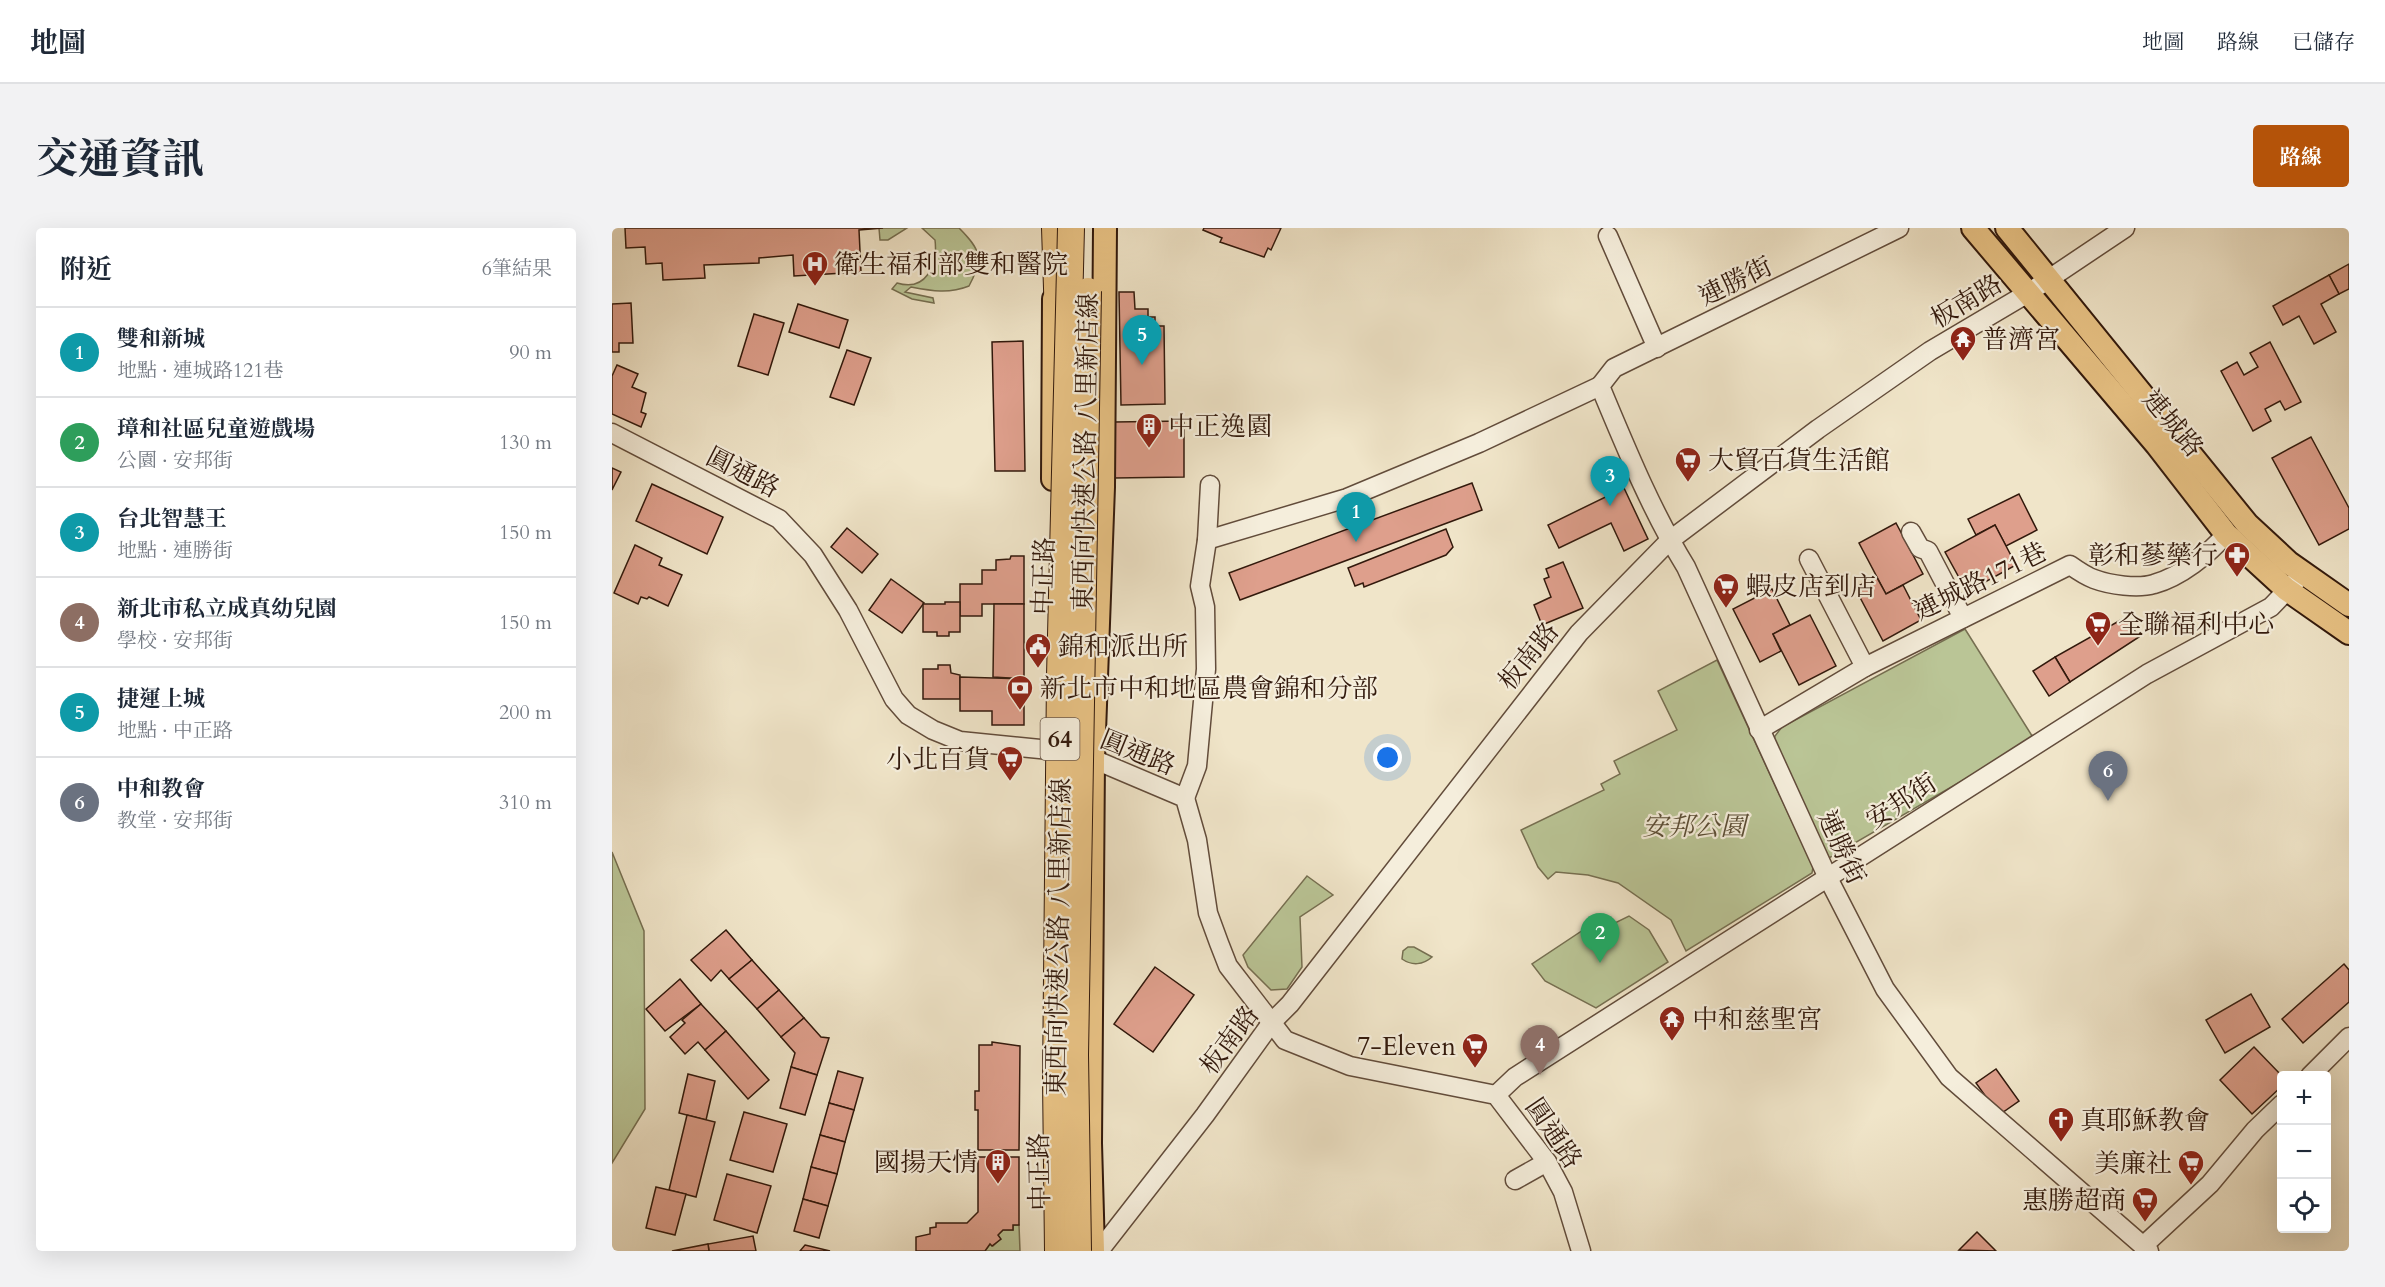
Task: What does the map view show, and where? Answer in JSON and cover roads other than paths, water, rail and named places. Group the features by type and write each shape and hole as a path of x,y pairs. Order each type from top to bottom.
{"highway":[{"path":"1055,228 1058,326 1067,434"},
{"name":"東西向快速公路 八里新店線","path":"1058,1251 1056,1020 1071,228"},
{"name":"東西向快速公路 八里新店線","path":"1078,1251 1075,1055 1088,228"}],"main road":[{"name":"中正路","path":"1055,228 1068,1251"},
{"name":"中正路","path":"1046,1251 1060,752 1068,688 1079,392 1080,228"},
{"name":"中正路","path":"1093,1251 1090,1143 1093,759 1103,487 1105,228"},
{"name":"連城路","path":"1973,228 2157,445 2226,534 2286,589 2349,633"},
{"name":"連城路","path":"2007,228 2247,524 2304,575 2349,605"}],"street":[{"name":"連勝街","path":"1207,540 1347,498 1479,443 1600,386 1614,368 1899,228"},
{"name":"板南路","path":"1099,1251 1205,1115 1272,1022 1290,1004 1393,874 1481,756 1579,633 1669,541 1818,429 1930,351 2028,293 2125,228"},
{"path":"1608,236 1657,348"},
{"name":"連勝街","path":"1600,386 1669,541 1686,567 1828,878 1885,989 1949,1077 2146,1248"},
{"name":"圓通路","path":"612,433 779,519 813,555 848,610 894,699 908,715 933,730 960,741 1060,752 1093,759 1185,798 1197,840 1208,913 1228,966 1285,1040 1350,1066 1496,1095 1547,1162 1563,1192 1581,1251"},
{"path":"1185,798 1197,766 1206,669 1205,607 1200,586 1207,540 1210,485"},
{"path":"1911,532 1920,548 1928,551 1963,618"},
{"name":"連城路171巷","path":"1759,730 1865,667 2070,565 2094,579 2122,584 2153,585 2178,573 2217,545 2226,534"},
{"path":"1809,560 1865,667"},
{"name":"安邦街","path":"1496,1095 1515,1077 2147,674 2271,607 2286,589 2304,575"},
{"path":"2315,1071 2349,1037"},
{"path":"2146,1248 2210,1184 2255,1130 2277,1109"},
{"path":"1515,1180 1547,1162"}],"place":[{"name":"衛生福利部雙和醫院","path":"815,287"},
{"name":"普濟宮","path":"1963,362"},
{"name":"捷運上城","path":"1142,365"},
{"name":"中正逸園","path":"1149,449"},
{"name":"大貿百貨生活館","path":"1688,483"},
{"name":"台北智慧王","path":"1610,506"},
{"name":"雙和新城","path":"1356,542"},
{"name":"彰和蔘藥行","path":"2237,578"},
{"name":"蝦皮店到店","path":"1726,609"},
{"name":"全聯福利中心","path":"2098,647"},
{"name":"錦和派出所","path":"1038,669"},
{"name":"新北市中和地區農會錦和分部","path":"1020,711"},
{"name":"小北百貨","path":"1010,782"},
{"name":"中和教會","path":"2108,801"},
{"name":"璋和社區兒童遊戲場","path":"1600,963"},
{"name":"中和慈聖宮","path":"1672,1042"},
{"name":"7-Eleven","path":"1475,1069"},
{"name":"新北市私立成真幼兒園","path":"1540,1075"},
{"name":"真耶穌教會","path":"2061,1143"},
{"name":"國揚天情","path":"998,1185"},
{"name":"美廉社","path":"2191,1186"},
{"name":"惠勝超商","path":"2145,1223"}],"park label":[{"name":"安邦公園","path":"1694,826"}]}
